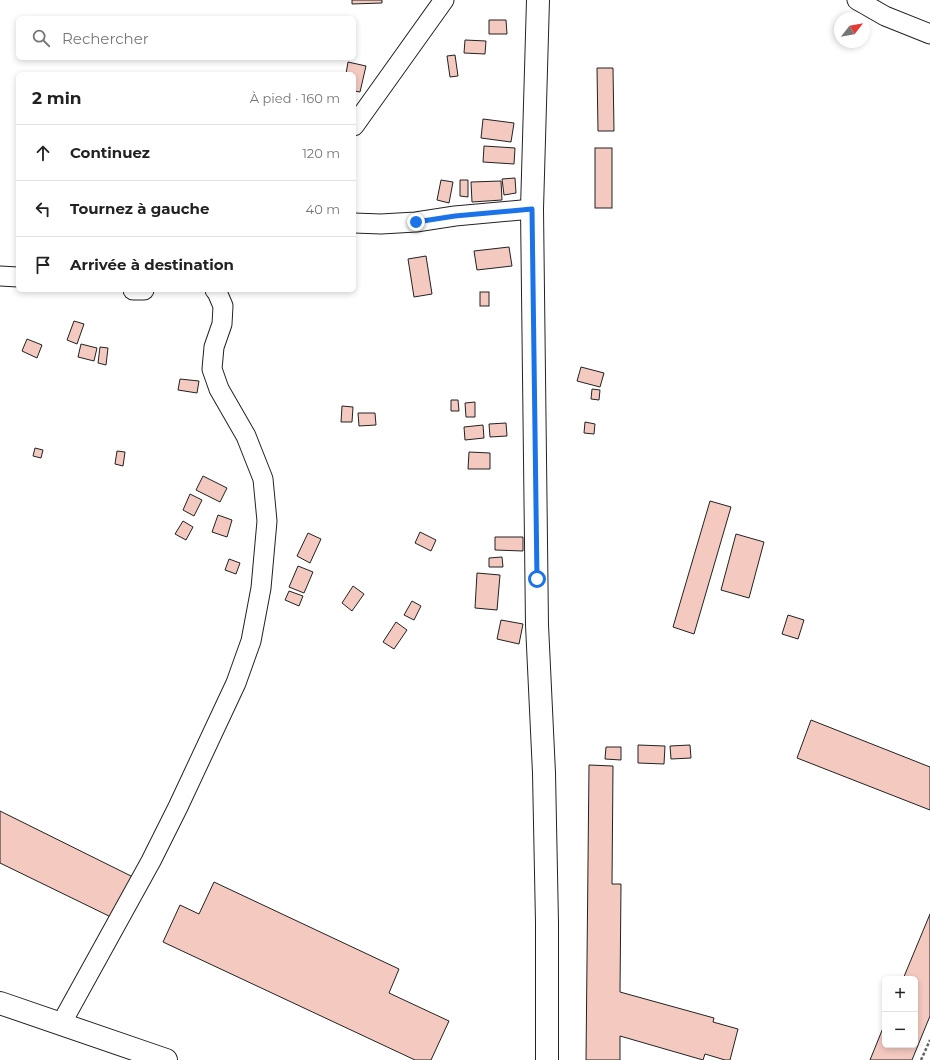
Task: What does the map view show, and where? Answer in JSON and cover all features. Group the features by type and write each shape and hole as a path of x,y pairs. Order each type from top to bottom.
{"street":[{"path":"356,123 444,0"},
{"path":"538,0 532,209 537,625 544,773 547,923 547,1060"},
{"path":"857,0 887,8 930,34"},
{"path":"356,223 381,224 416,222 455,216 532,209"},
{"path":"0,276 16,277"},
{"path":"61,1024 158,847 236,683 251,641 261,588 267,521 263,480 246,436 219,389 212,369 214,347 222,324 223,306 217,292"},
{"path":"0,1003 166,1060"}],"path":[{"path":"921,1060 930,1040"}],"building":[{"path":"352,0 382,0 382,3 352,4"},
{"path":"489,20 506,20 507,34 489,34"},
{"path":"465,40 486,41 485,54 464,53"},
{"path":"455,55 458,76 450,77 447,56"},
{"path":"348,62 366,66 360,92 356,91 356,72 346,72"},
{"path":"597,68 613,68 614,131 598,131"},
{"path":"483,119 514,123 511,142 481,138"},
{"path":"484,146 515,148 514,164 483,162"},
{"path":"595,148 612,148 612,208 595,208"},
{"path":"515,178 516,193 504,195 502,179"},
{"path":"441,180 453,182 449,203 437,200"},
{"path":"460,180 468,180 468,197 460,196"},
{"path":"501,181 502,200 472,202 471,182"},
{"path":"509,247 512,266 477,270 474,251"},
{"path":"426,256 432,294 414,297 408,259"},
{"path":"480,292 489,292 489,306 480,306"},
{"path":"74,321 84,324 77,344 67,340"},
{"path":"27,339 42,345 37,358 22,351"},
{"path":"81,344 97,348 94,361 78,357"},
{"path":"100,347 108,348 106,365 98,363"},
{"path":"581,367 604,373 600,387 577,381"},
{"path":"180,379 199,381 197,393 178,390"},
{"path":"592,389 600,390 599,400 591,399"},
{"path":"451,400 458,400 459,411 451,411"},
{"path":"475,402 475,417 466,417 465,403"},
{"path":"342,406 353,407 352,422 341,422"},
{"path":"358,413 375,413 376,425 359,426"},
{"path":"585,422 595,424 594,434 584,433"},
{"path":"506,423 507,436 490,437 489,424"},
{"path":"483,425 484,438 465,440 464,427"},
{"path":"35,448 43,450 41,458 33,456"},
{"path":"117,451 125,452 123,466 115,464"},
{"path":"469,452 490,453 490,469 468,469"},
{"path":"203,476 227,488 220,502 196,490"},
{"path":"190,494 202,500 194,516 183,510"},
{"path":"710,501 731,507 694,634 673,627"},
{"path":"218,515 232,520 227,537 212,532"},
{"path":"183,521 193,527 186,540 175,534"},
{"path":"420,532 436,540 431,551 415,543"},
{"path":"308,533 321,539 310,563 297,556"},
{"path":"736,534 764,542 749,598 721,590"},
{"path":"495,537 523,537 523,551 495,550"},
{"path":"502,557 503,567 489,567 489,558"},
{"path":"229,559 240,563 236,574 225,570"},
{"path":"298,566 313,572 304,593 289,587"},
{"path":"477,573 500,575 497,610 475,608"},
{"path":"353,586 364,594 352,611 342,603"},
{"path":"289,591 303,596 299,606 285,600"},
{"path":"412,601 421,606 414,620 404,615"},
{"path":"788,615 804,620 798,639 782,634"},
{"path":"501,620 523,624 519,644 497,639"},
{"path":"396,622 407,630 394,649 383,642"},
{"path":"811,720 930,767 930,810 797,758"},
{"path":"638,745 665,746 664,764 638,763"},
{"path":"690,745 691,758 671,759 670,746"},
{"path":"606,747 621,747 621,760 605,759"},
{"path":"589,765 613,766 612,884 621,884 620,992 714,1018 713,1022 738,1029 730,1060 705,1054 703,1060 620,1036 620,1060 586,1060"},
{"path":"0,811 133,877 113,918 0,863"},
{"path":"214,882 399,969 389,993 449,1021 431,1060 415,1060 163,942 180,905 199,914"},
{"path":"930,914 930,1016 918,1045 918,976 904,976"},
{"path":"882,1030 882,1048 917,1048 912,1060 870,1060"}],"route":[{"path":"416,222 455,216 532,209 537,579"}]}
